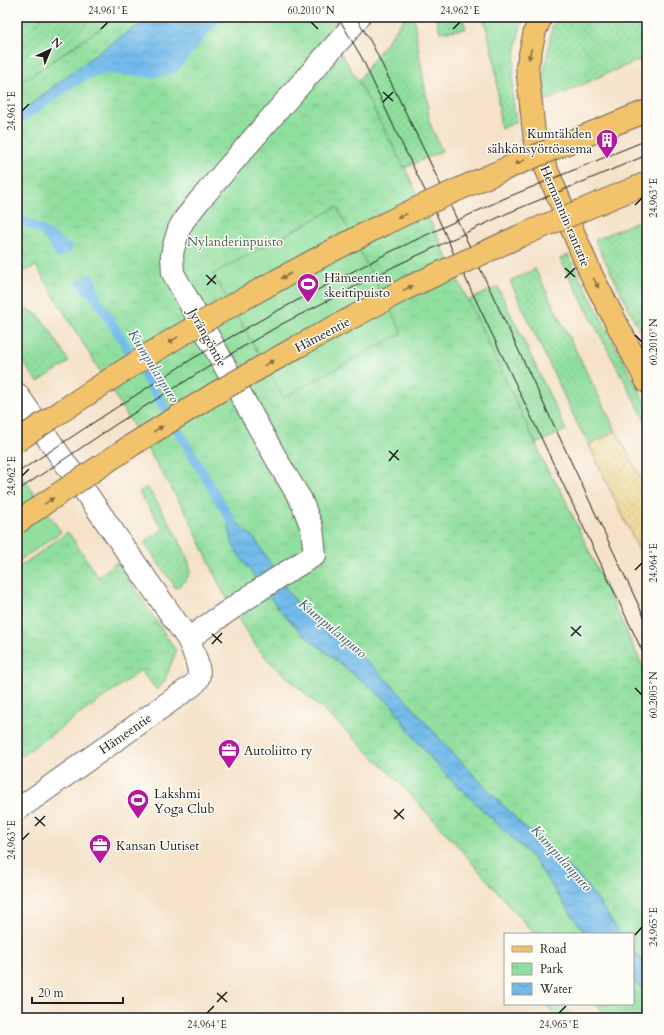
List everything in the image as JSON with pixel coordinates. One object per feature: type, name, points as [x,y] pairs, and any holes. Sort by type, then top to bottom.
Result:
[{"type":"main road","name":"Hermannin rantatie","points":[[541,17],[535,31],[527,67],[534,142],[591,274],[647,382]]},
{"type":"main road","points":[[17,441],[179,336],[263,288],[375,229],[493,174],[647,111]]},
{"type":"main road","name":"Hämeentie","points":[[17,523],[132,445],[214,394],[407,288],[520,236],[647,183]]},
{"type":"street","name":"Jyrängöntie","points":[[188,638],[284,573],[315,555],[312,528],[301,500],[277,460],[173,273],[172,256],[177,234],[184,220],[199,201],[348,32],[359,17]]},
{"type":"street","name":"Hämeentie","points":[[17,394],[188,638],[194,652],[199,675],[195,683],[17,810]]},
{"type":"green space","points":[[17,17],[117,17],[17,85]]},
{"type":"green space","name":"Nylanderinpuisto","points":[[117,17],[340,17],[328,32],[358,81],[405,168],[536,444],[545,466],[560,489],[647,676],[647,1018],[607,1018],[596,1005],[634,1005],[634,933],[533,933],[455,843],[394,777],[342,727],[267,659],[253,642],[221,588],[187,514],[36,266],[17,275],[17,85]]},
{"type":"green space","points":[[405,17],[414,17],[429,121],[442,151],[388,175],[328,115],[358,81]]},
{"type":"green space","points":[[436,17],[462,17],[466,29],[440,32]]},
{"type":"green space","points":[[483,17],[524,17],[516,46],[514,67],[513,100],[516,122],[501,129],[494,61]]},
{"type":"green space","points":[[558,17],[647,17],[647,57],[546,101],[543,79],[552,27]]},
{"type":"green space","name":"Hämeentien skeittipuisto","points":[[337,207],[402,333],[284,398],[213,274]]},
{"type":"green space","points":[[636,222],[647,225],[647,345],[595,240]]},
{"type":"green space","points":[[568,255],[647,406],[647,424],[560,259]]},
{"type":"green space","points":[[535,269],[616,431],[589,445],[578,425],[510,281]]},
{"type":"green space","points":[[498,287],[566,430],[523,450],[456,306]]},
{"type":"green space","points":[[28,309],[38,315],[48,327],[69,362],[38,382],[17,355],[17,310]]},
{"type":"green space","points":[[17,469],[61,532],[17,562]]},
{"type":"green space","points":[[147,487],[173,529],[186,554],[190,572],[183,583],[176,588],[144,543],[163,529],[139,492]]},
{"type":"green space","points":[[68,532],[98,577],[117,562],[176,651],[164,682],[157,690],[140,670],[17,759],[17,569]]},
{"type":"green space","points":[[546,1005],[564,1005],[575,1018],[558,1018]]},
{"type":"sand","points":[[616,431],[647,490],[647,567],[589,445]]},
{"type":"water","points":[[161,17],[217,17],[174,68],[155,73],[103,69],[81,77],[21,118],[29,106],[100,51],[132,29]]},
{"type":"water","points":[[226,512],[255,539],[289,593],[316,624],[375,668],[494,796],[538,841],[578,876],[597,899],[619,933],[585,933],[533,858],[441,770],[413,736],[391,704],[302,633],[279,609],[233,546]]},
{"type":"water","points":[[634,952],[647,966],[647,993],[634,981]]},
{"type":"waterway","points":[[21,118],[81,77],[103,69],[155,73],[174,68],[217,17]]},
{"type":"waterway","name":"Kumpulanpuro","points":[[17,217],[46,233],[59,254]]},
{"type":"waterway","points":[[50,236],[68,249]]},
{"type":"waterway","points":[[90,278],[96,296]]},
{"type":"waterway","name":"Kumpulanpuro","points":[[82,283],[98,301],[159,399],[232,522]]},
{"type":"tram line","points":[[338,17],[362,58],[647,661]]},
{"type":"tram line","points":[[356,17],[372,44],[428,158],[647,623]]},
{"type":"tram line","points":[[17,473],[192,359],[275,312],[388,253],[503,199],[647,140]]},
{"type":"tram line","points":[[17,491],[118,423],[200,372],[282,324],[395,266],[508,213],[647,155]]},
{"type":"place","name":"Kumtähden sähkönsyöttöasema","points":[[607,160]]},
{"type":"place","name":"Hämeentien skeittipuisto","points":[[308,304]]},
{"type":"place","name":"Autoliitto ry","points":[[229,770]]},
{"type":"place","name":"Lakshmi Yoga Club","points":[[138,820]]},
{"type":"place","name":"Kansan Uutiset","points":[[100,864]]}]
